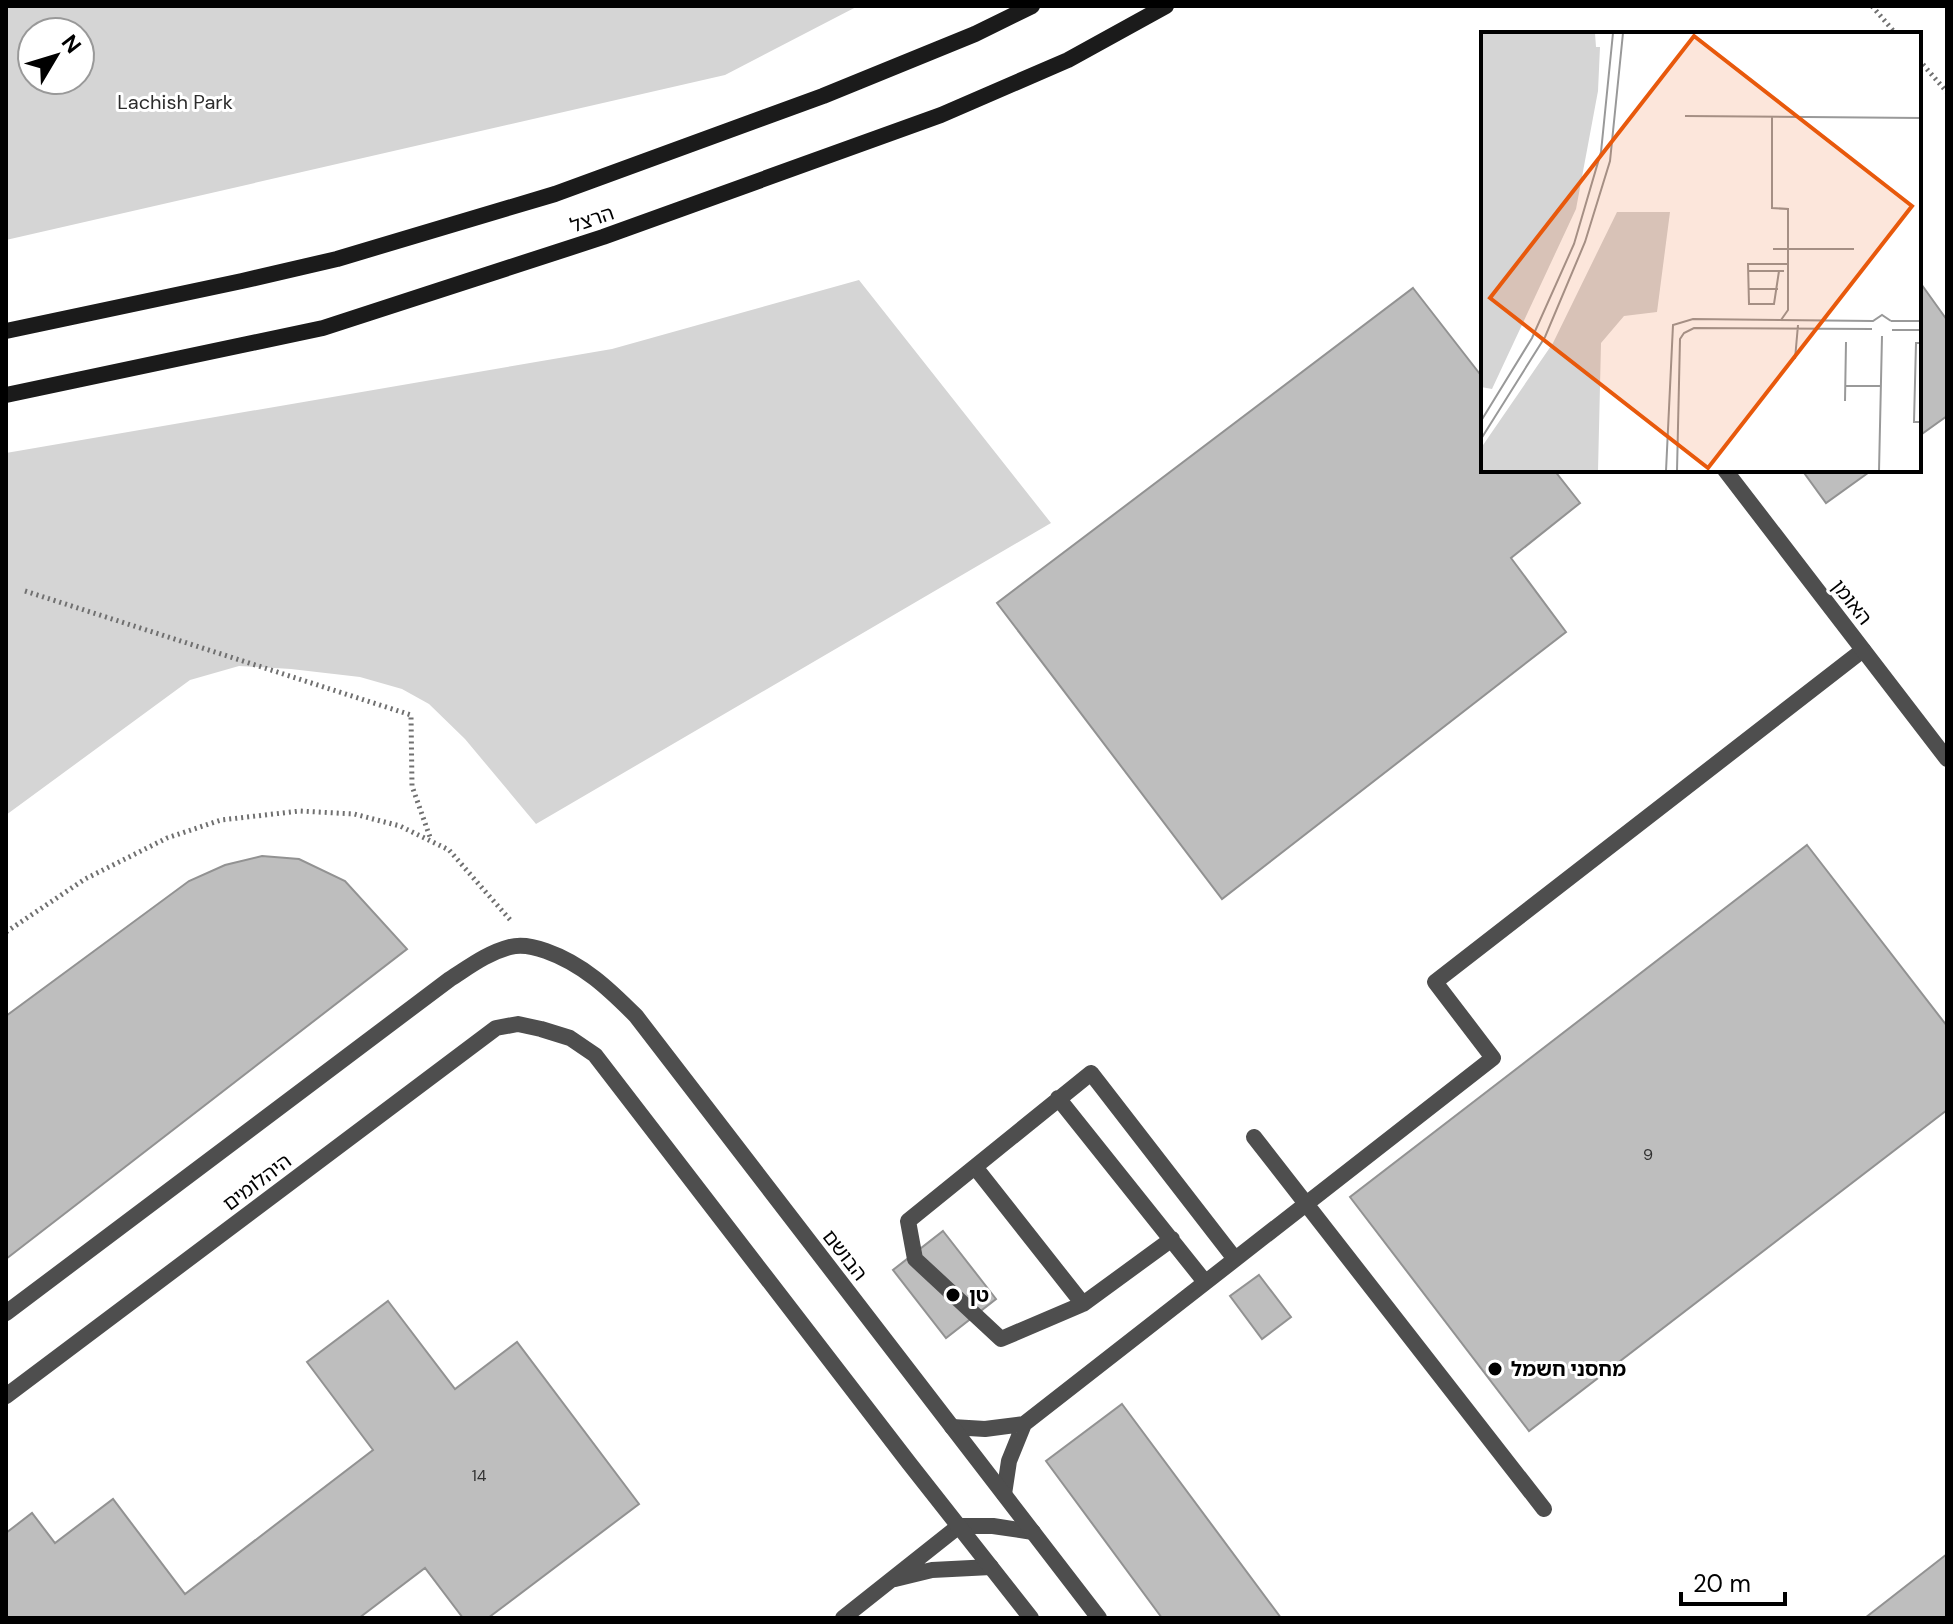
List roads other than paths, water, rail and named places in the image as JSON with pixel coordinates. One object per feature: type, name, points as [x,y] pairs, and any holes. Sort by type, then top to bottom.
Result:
[{"type":"main road","name":"הרצל","points":[[6,331],[337,259],[555,194],[823,96],[975,34],[1032,6]]},
{"type":"main road","name":"הרצל","points":[[6,395],[323,328],[603,237],[941,115],[1068,60],[1166,6]]},
{"type":"street","name":"האומן","points":[[1727,472],[1947,759]]},
{"type":"street","points":[[1004,1494],[1009,1461],[1024,1424],[1493,1058],[1435,982],[1863,650]]},
{"type":"street","name":"הבושם","points":[[6,1313],[450,979],[487,956],[512,946],[533,947],[584,969],[636,1016],[1099,1618]]},
{"type":"street","name":"היהלומים","points":[[6,1396],[496,1028],[518,1024],[570,1038],[595,1055],[959,1526]]},
{"type":"street","points":[[1172,1239],[1083,1304],[1001,1339],[915,1259],[908,1221],[1091,1073],[1235,1259]]},
{"type":"street","points":[[1058,1098],[1205,1282]]},
{"type":"street","points":[[1254,1137],[1544,1509]]},
{"type":"street","points":[[975,1167],[1083,1304]]},
{"type":"street","points":[[952,1427],[985,1429],[1024,1424]]},
{"type":"street","points":[[843,1618],[959,1526],[993,1526],[1033,1532]]},
{"type":"street","points":[[959,1526],[1031,1618]]},
{"type":"street","points":[[889,1581],[932,1570],[991,1567]]},
{"type":"place","name":"טן","points":[[953,1295]]},
{"type":"place","name":"מחסני חשמל","points":[[1495,1369]]},
{"type":"park label","name":"Lachish Park","points":[[175,102]]}]
